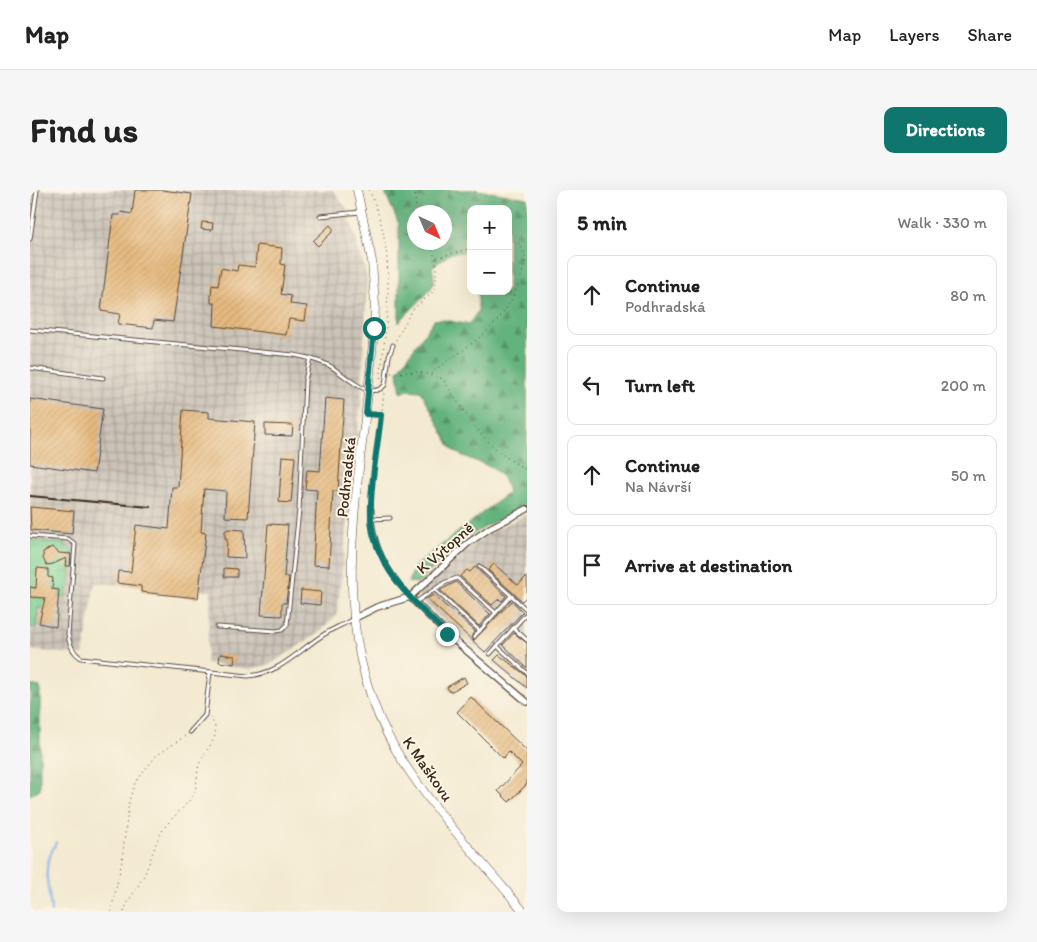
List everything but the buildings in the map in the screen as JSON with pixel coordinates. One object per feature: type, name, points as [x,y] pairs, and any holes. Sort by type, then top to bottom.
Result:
[{"type":"main road","name":"Podhradská","points":[[353,619],[352,550],[375,305],[372,261],[357,190]]},
{"type":"main road","name":"K Maškovu","points":[[353,619],[358,653],[368,688],[375,709],[397,752],[425,792],[524,912]]},
{"type":"street","name":"K Výtopně","points":[[410,597],[467,544],[490,528],[527,509]]},
{"type":"street","points":[[353,619],[377,607],[410,597],[447,634],[527,702]]},
{"type":"lane","points":[[30,239],[37,190]]},
{"type":"lane","points":[[320,216],[363,212]]},
{"type":"lane","points":[[30,330],[124,341],[186,344],[310,358],[328,366],[368,390],[382,388],[387,381],[389,356],[393,345]]},
{"type":"lane","points":[[217,627],[276,631],[287,626],[299,510],[304,381],[310,358]]},
{"type":"lane","points":[[30,368],[103,378]]},
{"type":"lane","points":[[372,510],[373,536],[381,556],[410,597]]},
{"type":"lane","points":[[372,520],[390,518]]},
{"type":"lane","points":[[30,536],[68,539],[75,544],[68,634],[69,643],[76,655],[81,658],[248,676],[264,675],[277,669],[329,631],[353,619]]},
{"type":"lane","points":[[479,566],[527,611],[490,654]]},
{"type":"lane","points":[[415,603],[444,583],[457,578],[496,613]]},
{"type":"lane","points":[[435,590],[480,631]]},
{"type":"lane","points":[[474,637],[512,596]]},
{"type":"lane","points":[[524,607],[527,603]]},
{"type":"lane","points":[[513,628],[527,640]]},
{"type":"lane","points":[[497,646],[527,674]]},
{"type":"lane","points":[[190,732],[205,715],[210,672]]},
{"type":"path","points":[[369,190],[383,224],[387,272],[388,300],[381,385]]},
{"type":"path","points":[[415,190],[416,205]]},
{"type":"path","points":[[469,190],[477,193]]},
{"type":"path","points":[[431,374],[501,319],[518,286],[526,255],[524,247],[517,242],[512,242]]},
{"type":"path","points":[[436,258],[467,249]]},
{"type":"path","points":[[393,345],[412,310],[431,294],[436,287],[436,258],[432,250]]},
{"type":"path","points":[[388,374],[419,372],[431,374],[442,379],[474,427],[492,447],[507,459],[527,470]]},
{"type":"path","points":[[372,510],[384,392]]},
{"type":"path","points":[[366,414],[381,415]]},
{"type":"path","points":[[124,912],[128,900],[143,877],[151,853],[163,830],[193,795],[199,763],[212,744],[215,735],[213,721],[205,715]]},
{"type":"path","points":[[111,912],[122,861],[128,801],[135,783],[156,756],[190,732]]},
{"type":"shaded area","points":[[30,190],[333,190],[347,209],[367,278],[361,401],[337,615],[317,634],[271,664],[249,669],[206,663],[211,591],[95,583],[83,655],[30,650]]},
{"type":"shaded area","points":[[527,514],[527,692],[439,617],[417,595],[472,546],[493,531]]},
{"type":"green space","points":[[384,190],[477,190],[527,198],[527,503],[457,543],[419,583],[408,582],[416,565],[508,493],[505,483],[494,469],[453,450],[421,391],[408,390],[401,393],[398,371],[434,320],[469,324],[478,311],[478,295],[512,295],[512,205],[467,205],[467,256],[464,252],[451,253],[432,267],[434,280],[431,288],[399,323],[399,224]]},
{"type":"green space","points":[[30,540],[64,544],[72,550],[71,577],[65,598],[59,597],[59,590],[30,587]]},
{"type":"green space","points":[[30,597],[45,598],[44,608],[38,608],[36,627],[30,627]]},
{"type":"green space","points":[[30,685],[40,687],[40,789],[30,795]]},
{"type":"waterway","points":[[51,912],[47,870],[56,842]]},
{"type":"railway","points":[[30,496],[150,507]]},
{"type":"route","points":[[374,328],[366,414],[381,415],[372,510],[373,536],[381,556],[393,576],[410,597],[447,634]]}]
